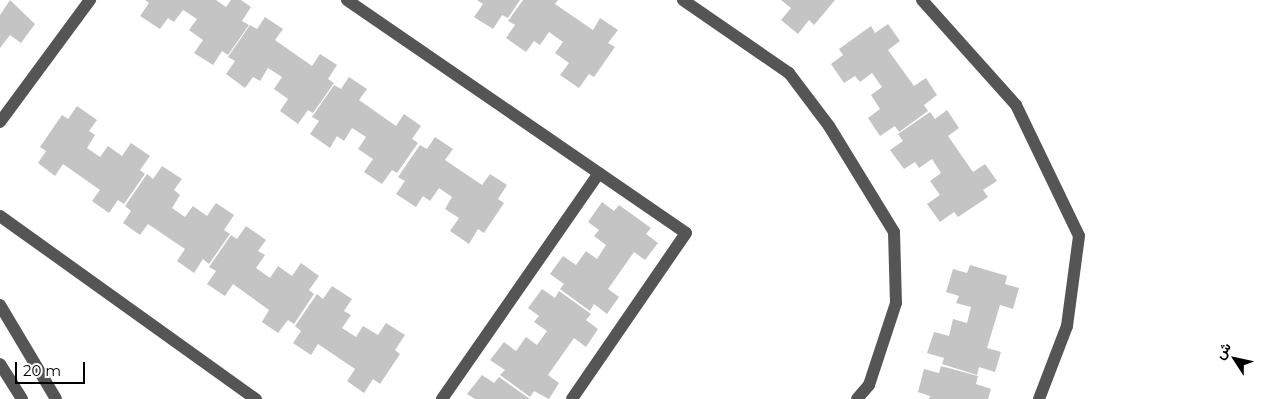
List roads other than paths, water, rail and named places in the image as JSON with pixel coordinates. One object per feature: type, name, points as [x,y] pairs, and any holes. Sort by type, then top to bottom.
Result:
[{"type":"street","points":[[0,122],[90,0]]},
{"type":"street","points":[[347,0],[686,233],[572,399]]},
{"type":"street","points":[[683,0],[788,73],[830,126],[894,232],[896,303],[869,385],[857,399]]},
{"type":"street","points":[[922,0],[1016,105],[1079,236],[1067,326],[1039,399]]},
{"type":"street","points":[[442,399],[599,173]]},
{"type":"street","points":[[0,216],[256,399]]},
{"type":"street","points":[[0,305],[56,399]]},
{"type":"street","points":[[0,364],[22,399]]}]
